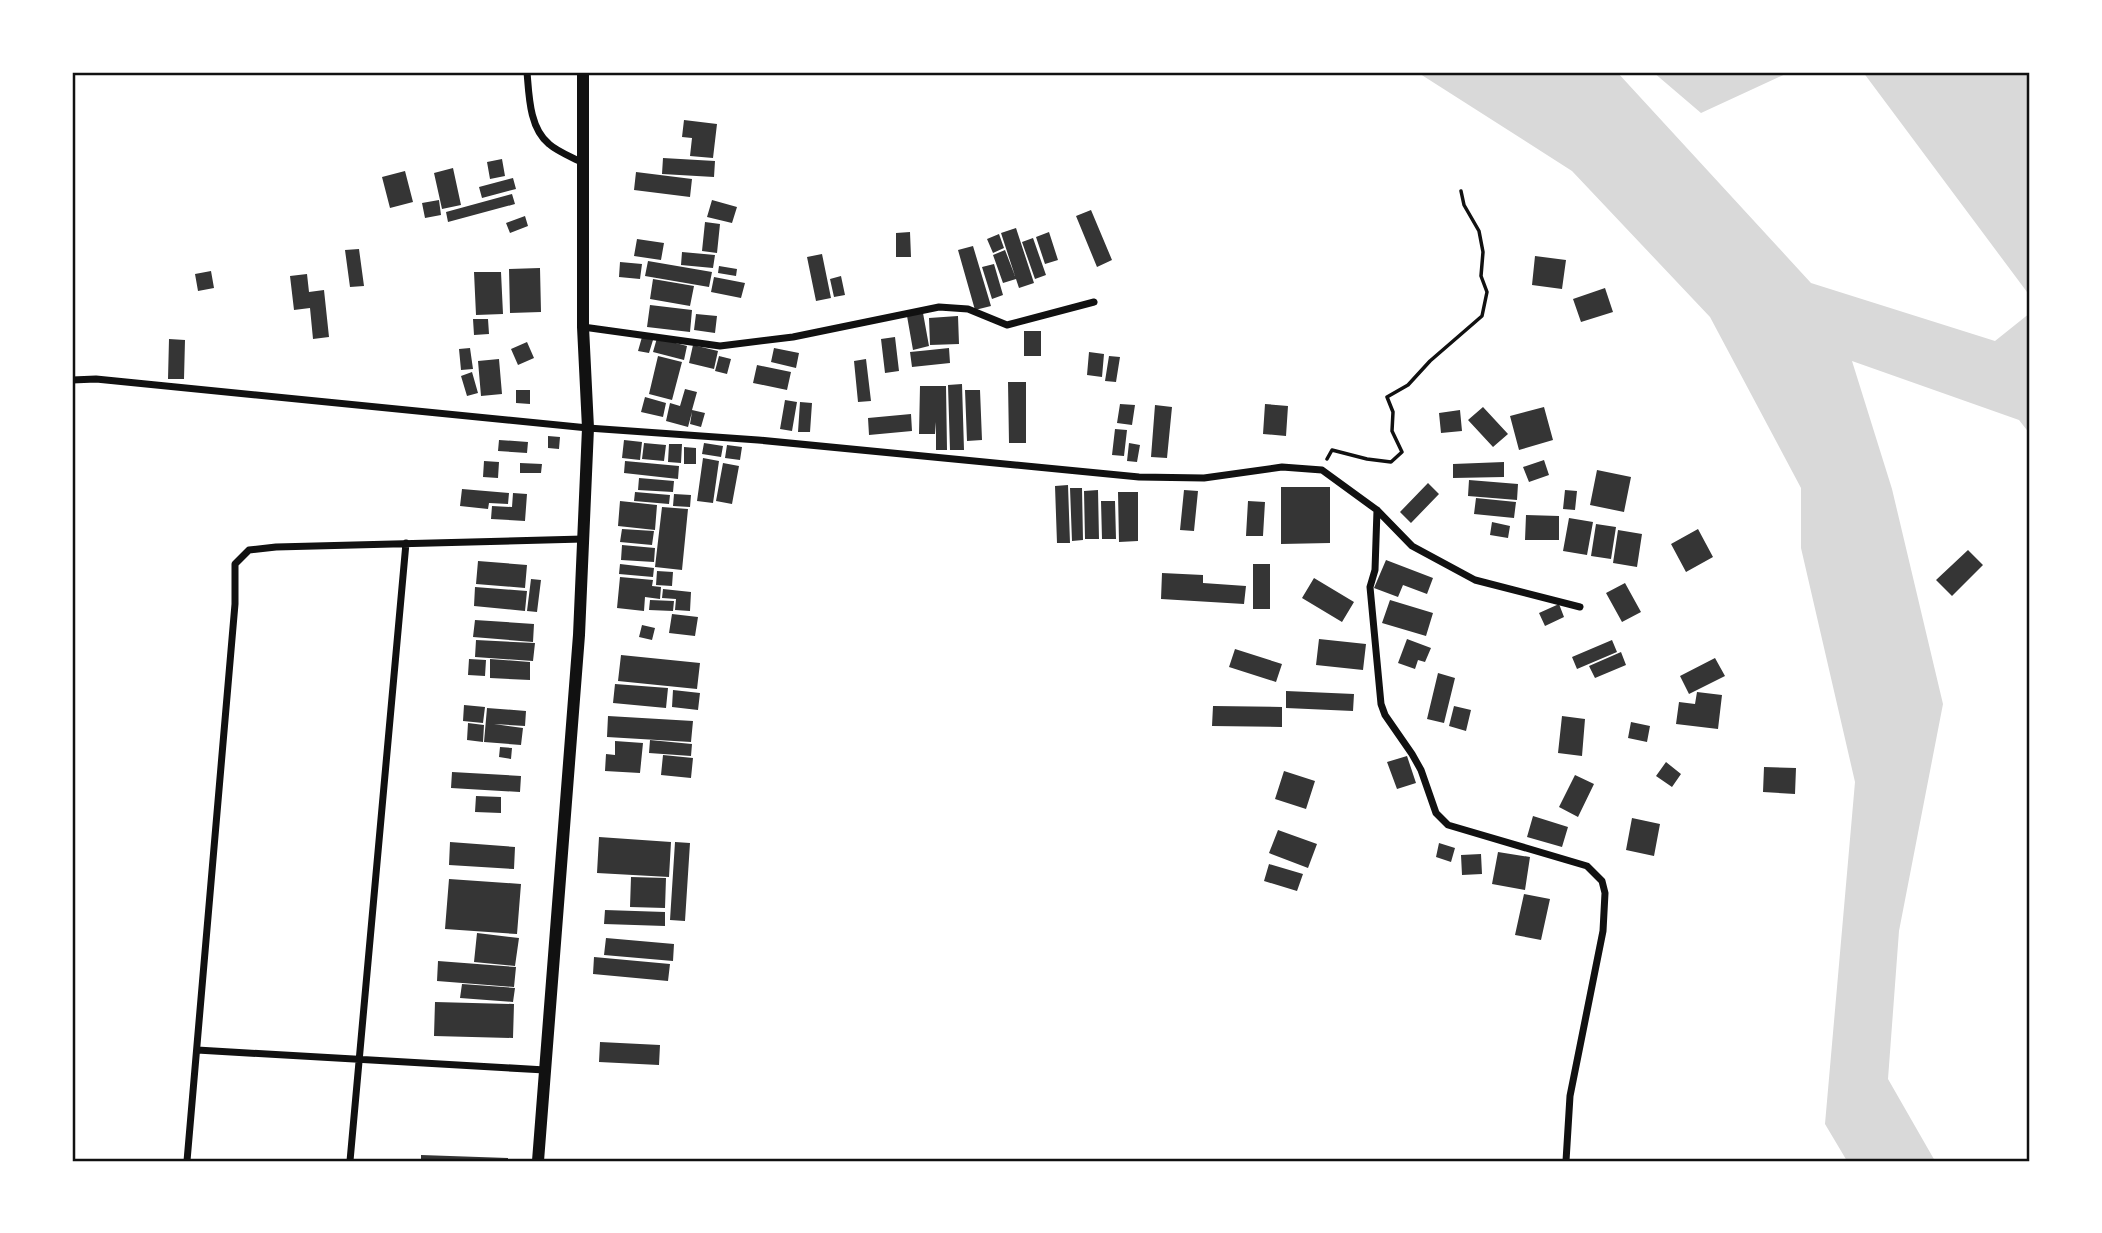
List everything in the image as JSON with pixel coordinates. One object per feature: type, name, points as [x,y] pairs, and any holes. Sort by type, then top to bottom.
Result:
[{"type":"street","points":[[527,72],[532,113],[542,136],[549,144],[583,163]]},
{"type":"street","points":[[538,1161],[579,635],[588,428],[583,327],[583,72]]},
{"type":"street","points":[[583,327],[720,346],[793,337],[939,307],[968,309],[1007,325],[1094,302]]},
{"type":"street","points":[[72,380],[96,379],[588,428],[758,440],[1139,477],[1203,478],[1282,467],[1322,470],[1377,510],[1412,546],[1475,580],[1580,607]]},
{"type":"street","points":[[1377,510],[1375,570],[1370,587],[1381,704],[1392,728],[1421,770],[1436,813],[1448,825],[1587,866],[1602,881],[1605,892],[1603,931],[1570,1096],[1566,1161]]},
{"type":"street","points":[[187,1161],[235,604],[235,564],[249,550],[276,547],[583,539]]},
{"type":"street","points":[[351,1161],[406,543]]},
{"type":"street","points":[[197,1049],[545,1070]]},
{"type":"path","points":[[1322,470],[1332,450],[1391,463],[1402,452],[1392,431],[1393,412],[1387,397],[1408,385],[1430,361],[1482,316],[1487,292],[1481,276],[1483,252],[1479,231],[1464,205],[1461,191]]},
{"type":"shaded area","points":[[1417,72],[1617,72],[1811,283],[1995,341],[2030,313],[2030,434],[2019,420],[1852,361],[1892,489],[1943,704],[1899,931],[1888,1079],[1935,1161],[1847,1161],[1825,1124],[1855,782],[1801,548],[1801,488],[1710,317],[1572,171]]},
{"type":"shaded area","points":[[1653,72],[1790,72],[1701,113]]},
{"type":"shaded area","points":[[1863,72],[2030,72],[2030,296]]},
{"type":"building","points":[[684,120],[717,124],[713,158],[690,156],[692,138],[682,137]]},
{"type":"building","points":[[663,158],[715,161],[714,177],[662,174]]},
{"type":"building","points":[[502,159],[505,176],[490,179],[487,162]]},
{"type":"building","points":[[453,168],[461,205],[442,209],[434,173]]},
{"type":"building","points":[[405,171],[413,202],[390,208],[382,177]]},
{"type":"building","points":[[636,172],[692,179],[690,197],[634,190]]},
{"type":"building","points":[[513,178],[516,189],[482,198],[479,187]]},
{"type":"building","points":[[512,194],[515,204],[448,222],[446,212]]},
{"type":"building","points":[[439,200],[441,215],[425,218],[422,203]]},
{"type":"building","points":[[712,200],[737,207],[732,223],[707,217]]},
{"type":"building","points":[[1091,210],[1112,260],[1097,267],[1076,216]]},
{"type":"building","points":[[525,216],[528,226],[510,233],[506,223]]},
{"type":"building","points":[[705,222],[720,224],[717,253],[702,251]]},
{"type":"building","points":[[1016,228],[1034,283],[1019,288],[1016,279],[1003,283],[993,255],[1005,250],[1015,276],[1001,233]]},
{"type":"building","points":[[910,232],[911,257],[896,257],[896,233]]},
{"type":"building","points":[[1049,232],[1058,260],[1045,264],[1036,237]]},
{"type":"building","points":[[999,234],[1004,248],[993,253],[987,239]]},
{"type":"building","points":[[1033,238],[1046,275],[1035,279],[1022,242]]},
{"type":"building","points":[[637,239],[664,243],[661,260],[634,256]]},
{"type":"building","points":[[973,246],[991,306],[975,310],[958,250]]},
{"type":"building","points":[[359,249],[364,286],[350,287],[345,250]]},
{"type":"building","points":[[682,252],[715,255],[713,268],[681,265]]},
{"type":"building","points":[[822,254],[831,298],[816,301],[807,257]]},
{"type":"building","points":[[1535,256],[1566,260],[1562,289],[1532,285]]},
{"type":"building","points":[[648,261],[712,272],[709,287],[645,276]]},
{"type":"building","points":[[620,262],[642,264],[640,279],[619,277]]},
{"type":"building","points":[[994,264],[1003,295],[992,299],[982,267]]},
{"type":"building","points":[[719,266],[737,269],[736,276],[718,273]]},
{"type":"building","points":[[540,268],[541,312],[510,313],[509,269]]},
{"type":"building","points":[[211,271],[214,288],[198,291],[195,274]]},
{"type":"building","points":[[474,272],[501,272],[503,314],[476,315]]},
{"type":"building","points":[[307,274],[309,292],[324,290],[329,337],[313,339],[310,308],[294,310],[290,276]]},
{"type":"building","points":[[841,276],[845,295],[834,297],[830,279]]},
{"type":"building","points":[[714,277],[745,283],[741,298],[711,292]]},
{"type":"building","points":[[653,279],[694,286],[690,306],[650,299]]},
{"type":"building","points":[[1605,288],[1613,312],[1581,322],[1573,299]]},
{"type":"building","points":[[650,305],[692,310],[690,332],[647,327]]},
{"type":"building","points":[[923,313],[929,346],[913,350],[907,316]]},
{"type":"building","points":[[696,314],[717,316],[715,333],[694,330]]},
{"type":"building","points":[[958,316],[959,344],[930,345],[929,318]]},
{"type":"building","points":[[473,319],[488,319],[489,334],[474,335]]},
{"type":"building","points":[[1024,331],[1041,331],[1041,356],[1024,356]]},
{"type":"building","points":[[642,337],[653,340],[649,353],[638,351]]},
{"type":"building","points":[[895,337],[899,371],[885,373],[881,339]]},
{"type":"building","points":[[657,338],[687,346],[684,360],[653,352]]},
{"type":"building","points":[[169,339],[185,340],[184,379],[168,379]]},
{"type":"building","points":[[527,342],[534,358],[518,365],[511,349]]},
{"type":"building","points":[[693,345],[718,351],[714,369],[689,363]]},
{"type":"building","points":[[470,348],[473,369],[461,370],[459,349]]},
{"type":"building","points":[[774,348],[799,353],[796,368],[771,362]]},
{"type":"building","points":[[949,348],[950,363],[912,367],[910,352]]},
{"type":"building","points":[[1089,352],[1104,354],[1102,377],[1087,375]]},
{"type":"building","points":[[658,356],[682,362],[672,400],[649,394]]},
{"type":"building","points":[[719,356],[731,359],[727,374],[715,371]]},
{"type":"building","points":[[1109,356],[1120,357],[1116,382],[1105,381]]},
{"type":"building","points":[[499,359],[502,394],[481,396],[478,361]]},
{"type":"building","points":[[866,359],[871,401],[858,402],[854,361]]},
{"type":"building","points":[[757,365],[791,372],[787,390],[753,383]]},
{"type":"building","points":[[472,372],[478,393],[467,396],[461,376]]},
{"type":"building","points":[[1008,382],[1026,382],[1026,443],[1009,443]]},
{"type":"building","points":[[962,384],[964,450],[950,450],[948,385]]},
{"type":"building","points":[[920,386],[946,386],[947,450],[936,450],[936,422],[935,434],[919,434]]},
{"type":"building","points":[[685,389],[697,392],[692,410],[705,413],[701,427],[690,424],[692,412],[688,427],[666,421],[670,403],[680,406]]},
{"type":"building","points":[[516,390],[530,390],[530,404],[516,403]]},
{"type":"building","points":[[965,390],[980,390],[982,440],[967,441]]},
{"type":"building","points":[[645,397],[666,403],[663,417],[641,412]]},
{"type":"building","points":[[785,400],[797,402],[792,431],[780,429]]},
{"type":"building","points":[[800,402],[812,403],[810,432],[798,432]]},
{"type":"building","points":[[1120,404],[1135,405],[1132,425],[1117,423]]},
{"type":"building","points":[[1265,404],[1288,406],[1286,436],[1263,434]]},
{"type":"building","points":[[1155,405],[1172,407],[1167,458],[1151,457]]},
{"type":"building","points":[[1483,407],[1508,434],[1493,447],[1468,420]]},
{"type":"building","points":[[1544,407],[1553,440],[1519,450],[1510,416]]},
{"type":"building","points":[[1460,410],[1462,431],[1441,433],[1439,413]]},
{"type":"building","points":[[911,414],[912,431],[869,435],[868,418]]},
{"type":"building","points":[[1115,429],[1127,430],[1124,456],[1112,455]]},
{"type":"building","points":[[548,436],[560,437],[559,449],[548,448]]},
{"type":"building","points":[[499,440],[528,442],[527,453],[498,451]]},
{"type":"building","points":[[624,440],[642,442],[640,460],[622,458]]},
{"type":"building","points":[[644,443],[666,445],[664,461],[642,459]]},
{"type":"building","points":[[704,443],[723,446],[721,457],[702,454]]},
{"type":"building","points":[[1129,443],[1140,445],[1137,462],[1127,461]]},
{"type":"building","points":[[669,444],[682,444],[681,463],[668,462]]},
{"type":"building","points":[[727,445],[742,447],[740,460],[725,458]]},
{"type":"building","points":[[684,447],[696,448],[696,464],[684,464]]},
{"type":"building","points":[[703,458],[719,461],[713,503],[697,501]]},
{"type":"building","points":[[1544,460],[1549,475],[1529,482],[1523,467]]},
{"type":"building","points":[[484,461],[499,462],[498,478],[483,477]]},
{"type":"building","points":[[625,461],[679,466],[678,479],[624,473]]},
{"type":"building","points":[[1504,462],[1504,477],[1453,478],[1453,464]]},
{"type":"building","points":[[520,463],[542,464],[541,473],[520,473]]},
{"type":"building","points":[[723,463],[739,466],[732,504],[716,501]]},
{"type":"building","points":[[1597,470],[1631,477],[1624,512],[1590,505]]},
{"type":"building","points":[[639,478],[674,481],[673,492],[638,490]]},
{"type":"building","points":[[1469,480],[1518,484],[1517,500],[1468,496]]},
{"type":"building","points":[[1428,483],[1439,494],[1411,523],[1400,512]]},
{"type":"building","points":[[1068,485],[1070,543],[1057,543],[1055,486]]},
{"type":"building","points":[[1281,487],[1330,487],[1330,543],[1281,544]]},
{"type":"building","points":[[1070,488],[1082,488],[1083,540],[1072,541]]},
{"type":"building","points":[[462,489],[509,493],[508,504],[489,503],[488,509],[460,506]]},
{"type":"building","points":[[1098,490],[1099,539],[1085,539],[1084,491]]},
{"type":"building","points":[[1184,490],[1198,491],[1194,531],[1180,530]]},
{"type":"building","points":[[1565,490],[1577,491],[1575,510],[1563,509]]},
{"type":"building","points":[[635,492],[670,495],[669,504],[634,501]]},
{"type":"building","points":[[1118,492],[1138,492],[1138,541],[1119,542]]},
{"type":"building","points":[[513,493],[527,494],[525,521],[491,519],[492,506],[512,507]]},
{"type":"building","points":[[674,494],[691,495],[690,507],[673,506]]},
{"type":"building","points":[[1476,498],[1516,502],[1514,518],[1474,514]]},
{"type":"building","points":[[620,501],[657,505],[655,530],[618,526]]},
{"type":"building","points":[[1101,501],[1115,501],[1116,539],[1102,539]]},
{"type":"building","points":[[1248,501],[1265,502],[1263,536],[1246,536]]},
{"type":"building","points":[[662,507],[688,509],[682,570],[655,567]]},
{"type":"building","points":[[1526,515],[1559,516],[1559,540],[1525,540]]},
{"type":"building","points":[[1569,518],[1593,522],[1587,555],[1563,551]]},
{"type":"building","points":[[1492,522],[1510,526],[1508,538],[1490,535]]},
{"type":"building","points":[[1596,524],[1616,527],[1611,559],[1591,556]]},
{"type":"building","points":[[622,529],[654,531],[652,545],[620,542]]},
{"type":"building","points":[[1698,529],[1713,557],[1686,572],[1671,544]]},
{"type":"building","points":[[1618,530],[1642,534],[1637,567],[1613,563]]},
{"type":"building","points":[[622,545],[655,548],[654,562],[621,560]]},
{"type":"building","points":[[1968,550],[1983,565],[1952,596],[1936,580]]},
{"type":"building","points":[[1386,560],[1433,578],[1427,594],[1403,585],[1398,597],[1374,588]]},
{"type":"building","points":[[478,561],[527,565],[525,588],[476,584]]},
{"type":"building","points":[[620,564],[654,568],[653,577],[619,574]]},
{"type":"building","points":[[1253,564],[1270,564],[1270,609],[1253,609]]},
{"type":"building","points":[[657,571],[673,572],[672,586],[656,585]]},
{"type":"building","points":[[1162,573],[1203,575],[1203,583],[1246,586],[1244,604],[1161,599]]},
{"type":"building","points":[[620,577],[653,580],[652,586],[661,587],[660,599],[645,597],[644,611],[617,608]]},
{"type":"building","points":[[1314,578],[1354,602],[1342,622],[1302,598]]},
{"type":"building","points":[[531,579],[541,580],[537,612],[527,611]]},
{"type":"building","points":[[1625,583],[1641,612],[1622,622],[1606,593]]},
{"type":"building","points":[[475,587],[527,591],[525,611],[474,606]]},
{"type":"building","points":[[663,589],[691,592],[690,611],[675,610],[676,599],[662,598]]},
{"type":"building","points":[[650,600],[674,601],[673,611],[649,610]]},
{"type":"building","points":[[1390,600],[1433,613],[1426,636],[1382,623]]},
{"type":"building","points":[[1559,604],[1564,617],[1545,626],[1539,613]]},
{"type":"building","points":[[672,614],[698,617],[695,636],[669,633]]},
{"type":"building","points":[[475,620],[534,624],[533,642],[473,637]]},
{"type":"building","points":[[642,625],[655,628],[652,640],[639,637]]},
{"type":"building","points":[[1319,639],[1366,644],[1363,670],[1316,665]]},
{"type":"building","points":[[1407,639],[1431,648],[1425,662],[1418,660],[1415,669],[1398,663]]},
{"type":"building","points":[[476,640],[535,643],[533,661],[475,657]]},
{"type":"building","points":[[1612,640],[1617,652],[1577,669],[1572,657]]},
{"type":"building","points":[[1235,649],[1282,664],[1276,682],[1229,667]]},
{"type":"building","points":[[1621,652],[1626,665],[1595,678],[1589,666]]},
{"type":"building","points":[[621,655],[700,663],[697,689],[618,681]]},
{"type":"building","points":[[1715,658],[1725,676],[1689,694],[1680,676]]},
{"type":"building","points":[[469,659],[486,660],[485,676],[468,675]]},
{"type":"building","points":[[490,659],[530,662],[530,680],[490,678]]},
{"type":"building","points":[[1438,673],[1455,678],[1444,723],[1427,719]]},
{"type":"building","points":[[615,684],[668,688],[666,708],[613,703]]},
{"type":"building","points":[[673,690],[700,693],[698,710],[672,707]]},
{"type":"building","points":[[1286,691],[1354,694],[1353,711],[1286,708]]},
{"type":"building","points":[[1697,692],[1722,695],[1718,729],[1676,724],[1679,702],[1695,704]]},
{"type":"building","points":[[464,705],[485,707],[483,723],[463,721]]},
{"type":"building","points":[[1213,706],[1282,707],[1282,727],[1212,726]]},
{"type":"building","points":[[1454,706],[1471,710],[1466,731],[1449,726]]},
{"type":"building","points":[[487,708],[526,711],[525,726],[494,724],[523,728],[521,745],[484,742]]},
{"type":"building","points":[[608,716],[693,721],[691,742],[607,737]]},
{"type":"building","points":[[1562,716],[1585,719],[1582,756],[1558,753]]},
{"type":"building","points":[[1631,722],[1650,726],[1647,742],[1628,738]]},
{"type":"building","points":[[468,723],[484,725],[483,742],[467,740]]},
{"type":"building","points":[[650,740],[692,744],[691,756],[649,753]]},
{"type":"building","points":[[615,741],[643,743],[640,773],[605,771],[606,754],[615,755]]},
{"type":"building","points":[[500,747],[512,748],[511,759],[499,757]]},
{"type":"building","points":[[663,755],[693,758],[691,778],[661,775]]},
{"type":"building","points":[[1407,756],[1416,783],[1397,789],[1387,762]]},
{"type":"building","points":[[1666,762],[1681,774],[1672,787],[1656,776]]},
{"type":"building","points":[[1764,767],[1796,768],[1795,794],[1763,792]]},
{"type":"building","points":[[1284,771],[1315,781],[1306,809],[1275,799]]},
{"type":"building","points":[[452,772],[521,776],[520,792],[451,788]]},
{"type":"building","points":[[1575,775],[1594,784],[1578,817],[1559,807]]},
{"type":"building","points":[[476,796],[501,797],[501,813],[475,812]]},
{"type":"building","points":[[1533,816],[1568,827],[1562,847],[1527,837]]},
{"type":"building","points":[[1632,818],[1660,824],[1654,856],[1626,850]]},
{"type":"building","points":[[1278,830],[1317,844],[1308,868],[1269,853]]},
{"type":"building","points":[[599,837],[671,842],[669,877],[597,873]]},
{"type":"building","points":[[450,842],[515,847],[514,869],[449,865]]},
{"type":"building","points":[[675,842],[690,843],[685,921],[670,920]]},
{"type":"building","points":[[1439,843],[1455,848],[1451,862],[1436,857]]},
{"type":"building","points":[[1498,852],[1530,857],[1525,890],[1492,884]]},
{"type":"building","points":[[1481,854],[1482,874],[1462,875],[1461,855]]},
{"type":"building","points":[[1269,864],[1303,874],[1297,891],[1264,881]]},
{"type":"building","points":[[631,877],[666,878],[665,908],[630,907]]},
{"type":"building","points":[[449,879],[521,884],[517,934],[445,929]]},
{"type":"building","points":[[1524,894],[1550,899],[1541,940],[1515,935]]},
{"type":"building","points":[[605,910],[665,912],[665,926],[604,924]]},
{"type":"building","points":[[477,933],[519,938],[515,966],[474,962]]},
{"type":"building","points":[[606,938],[674,944],[673,961],[604,955]]},
{"type":"building","points":[[594,957],[670,964],[668,981],[593,974]]},
{"type":"building","points":[[438,961],[516,967],[514,987],[437,981]]},
{"type":"building","points":[[462,984],[515,988],[513,1002],[460,998]]},
{"type":"building","points":[[435,1002],[514,1004],[513,1038],[434,1036]]},
{"type":"building","points":[[600,1042],[660,1045],[659,1065],[599,1062]]},
{"type":"building","points":[[421,1155],[508,1158],[508,1161],[421,1161]]}]
